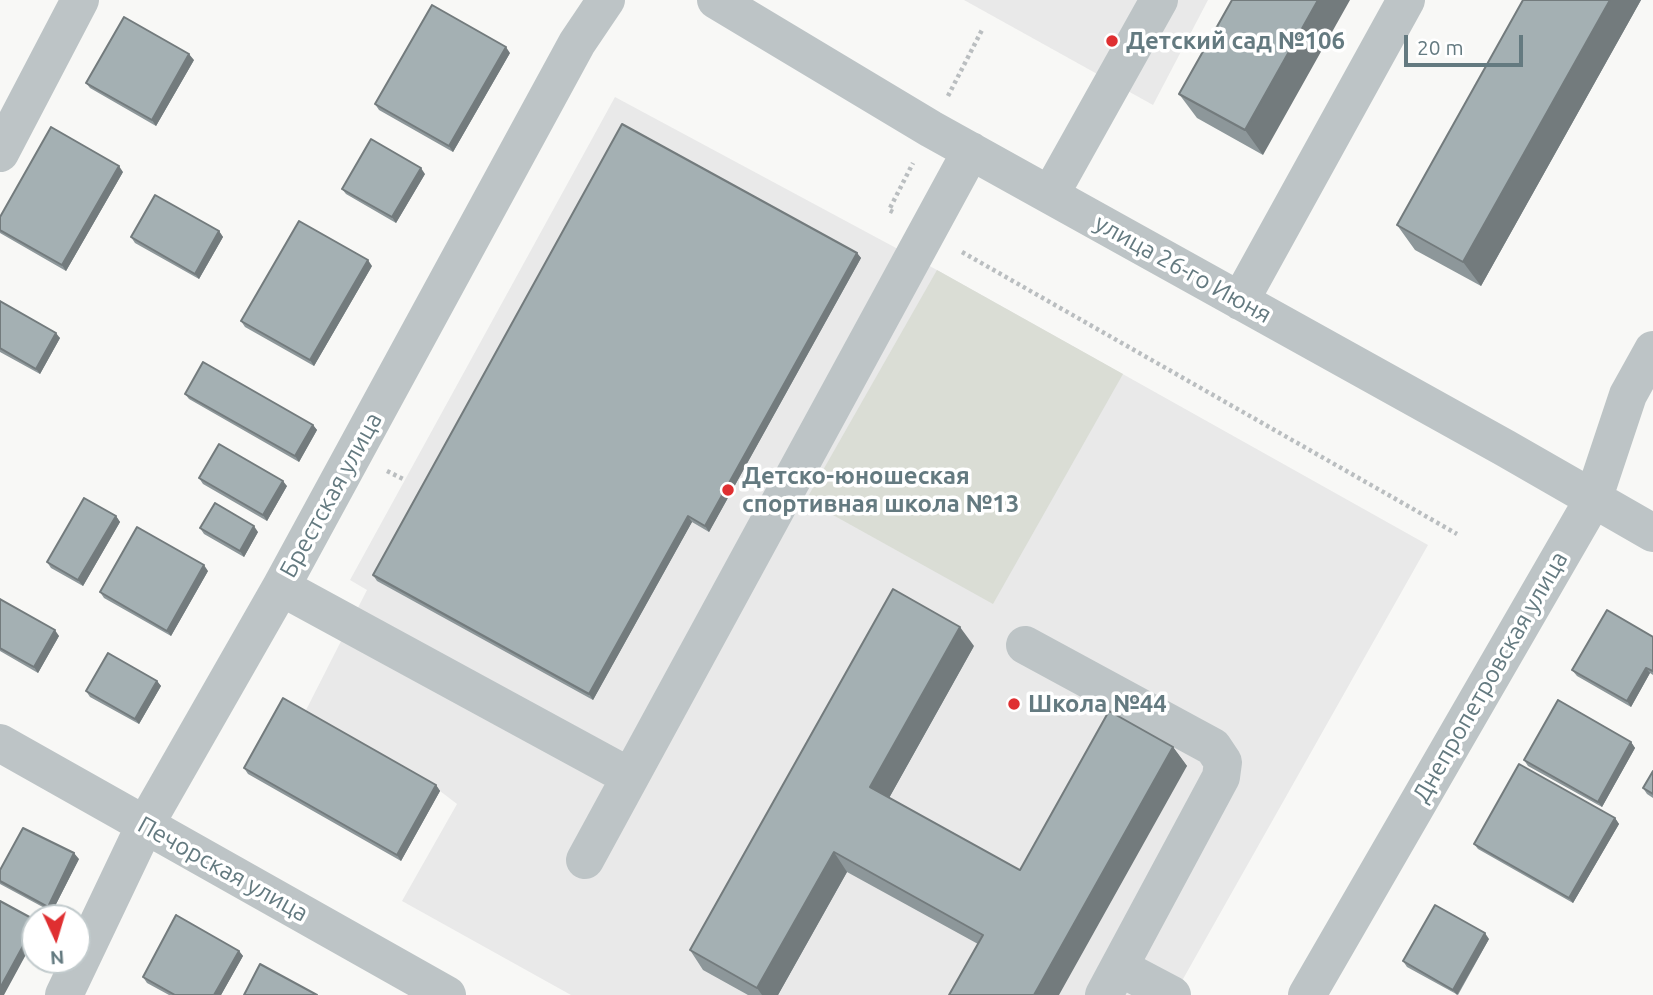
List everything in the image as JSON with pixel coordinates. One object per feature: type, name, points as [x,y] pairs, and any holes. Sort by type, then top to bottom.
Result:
[{"type":"street","points":[[0,153],[80,0]]},
{"type":"street","name":"Брестская улица","points":[[64,995],[145,825],[281,587],[577,43],[606,0]]},
{"type":"street","name":"улица 26-го Июня","points":[[716,0],[971,152],[1653,533]]},
{"type":"street","points":[[1050,195],[1159,0]]},
{"type":"street","points":[[1240,301],[1406,0]]},
{"type":"street","points":[[585,860],[971,152]]},
{"type":"street","name":"Днепропетровская улица","points":[[1307,995],[1593,500],[1629,394],[1653,350]]},
{"type":"street","points":[[281,587],[630,777]]},
{"type":"street","points":[[1025,645],[1213,747],[1223,762],[1221,777],[1112,981],[1172,995]]},
{"type":"street","name":"Печорская улица","points":[[0,743],[447,995]]},
{"type":"path","points":[[948,96],[983,28]]},
{"type":"path","points":[[919,153],[889,210],[1457,534]]},
{"type":"path","points":[[387,471],[405,480]]},
{"type":"shaded area","name":"Детский сад №106","points":[[964,0],[1208,0],[1153,105]]},
{"type":"shaded area","points":[[615,97],[937,270],[1428,545],[1174,995],[571,995],[402,901],[457,804],[440,791],[304,714],[367,590],[350,580]]},
{"type":"shaded area","points":[[937,270],[1123,374],[993,604],[806,500]]},
{"type":"building","points":[[1232,0],[1318,0],[1245,130],[1179,94]]},
{"type":"building","points":[[1523,0],[1610,0],[1463,262],[1397,225]]},
{"type":"building","points":[[432,5],[506,47],[449,146],[375,104]]},
{"type":"building","points":[[124,17],[189,54],[152,120],[86,83]]},
{"type":"building","points":[[622,124],[857,253],[705,526],[688,516],[589,694],[373,575]]},
{"type":"building","points":[[51,127],[119,166],[62,265],[0,230],[0,217]]},
{"type":"building","points":[[371,139],[421,168],[392,217],[342,189]]},
{"type":"building","points":[[155,195],[219,231],[195,274],[131,237]]},
{"type":"building","points":[[299,221],[368,260],[310,360],[241,321]]},
{"type":"building","points":[[0,301],[56,333],[36,369],[0,348]]},
{"type":"building","points":[[203,362],[313,425],[295,456],[185,394]]},
{"type":"building","points":[[219,444],[283,481],[263,515],[199,478]]},
{"type":"building","points":[[84,498],[116,516],[78,580],[47,562]]},
{"type":"building","points":[[215,503],[254,526],[240,551],[200,528]]},
{"type":"building","points":[[137,527],[204,565],[167,631],[100,592]]},
{"type":"building","points":[[893,589],[960,627],[870,787],[1020,870],[1109,711],[1173,747],[1034,995],[949,995],[983,935],[834,852],[757,988],[690,950]]},
{"type":"building","points":[[0,599],[55,630],[34,667],[0,648]]},
{"type":"building","points":[[1607,610],[1653,637],[1653,671],[1646,668],[1627,701],[1572,670]]},
{"type":"building","points":[[108,653],[157,681],[135,719],[86,691]]},
{"type":"building","points":[[283,698],[436,785],[397,855],[244,768]]},
{"type":"building","points":[[1558,700],[1631,742],[1598,802],[1524,760]]},
{"type":"building","points":[[1519,764],[1615,818],[1569,898],[1474,844]]},
{"type":"building","points":[[1653,771],[1653,794],[1643,788]]},
{"type":"building","points":[[23,828],[74,853],[49,904],[42,904],[0,881],[0,870]]},
{"type":"building","points":[[0,901],[21,912],[21,950],[0,988]]},
{"type":"building","points":[[1435,905],[1485,933],[1453,990],[1403,961]]},
{"type":"building","points":[[176,915],[239,951],[214,995],[175,995],[143,977]]},
{"type":"building","points":[[260,964],[317,995],[244,995]]},
{"type":"place","name":"Детский сад №106","points":[[1112,41]]},
{"type":"place","name":"Детско-юношеская спортивная школа №13","points":[[728,490]]},
{"type":"place","name":"Школа №44","points":[[1014,704]]}]
